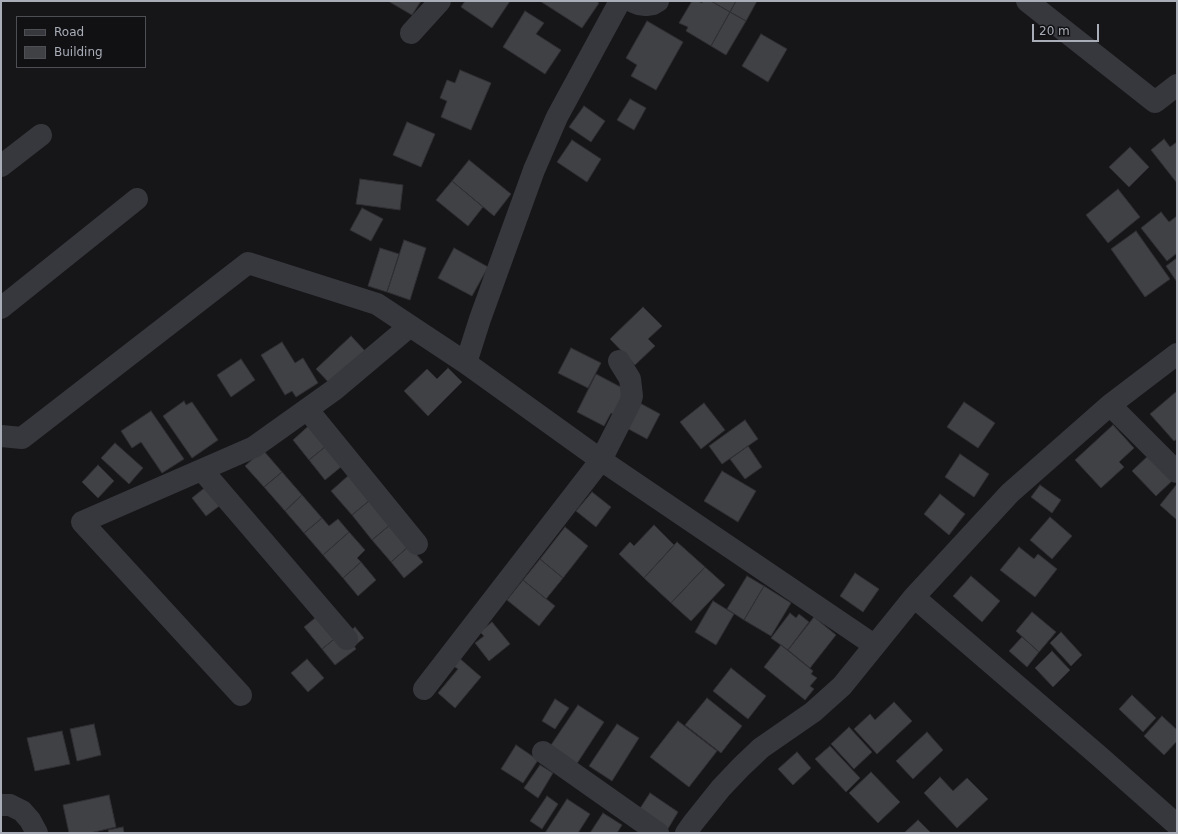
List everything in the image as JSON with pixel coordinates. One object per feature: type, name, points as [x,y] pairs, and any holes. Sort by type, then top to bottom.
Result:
[{"type":"street","points":[[412,33],[440,1]]},
{"type":"street","points":[[466,363],[480,319],[534,170],[557,117],[620,1]]},
{"type":"street","points":[[631,1],[646,5],[653,4],[658,1]]},
{"type":"street","points":[[1027,1],[1155,102],[1177,85]]},
{"type":"street","points":[[1,166],[41,135]]},
{"type":"street","points":[[1,308],[137,199]]},
{"type":"street","points":[[1,436],[22,438],[248,262],[377,304],[466,363],[600,460],[874,645]]},
{"type":"street","points":[[241,695],[82,522],[254,447],[334,390],[410,326]]},
{"type":"street","points":[[686,833],[721,788],[761,748],[813,712],[842,686],[914,597],[1010,493],[1110,405],[1177,354]]},
{"type":"street","points":[[424,689],[600,460],[630,403],[632,396],[630,379],[619,360]]},
{"type":"street","points":[[1110,405],[1177,472]]},
{"type":"street","points":[[307,409],[417,544]]},
{"type":"street","points":[[202,470],[347,640]]},
{"type":"street","points":[[914,597],[1177,825]]},
{"type":"street","points":[[543,752],[658,833]]},
{"type":"street","points":[[1,805],[10,805],[22,811],[30,820],[37,833]]},
{"type":"building","points":[[388,1],[421,1],[412,15]]},
{"type":"building","points":[[465,1],[510,1],[492,28],[461,7]]},
{"type":"building","points":[[540,1],[596,1],[599,3],[582,28]]},
{"type":"building","points":[[692,1],[702,3],[703,1],[711,1],[730,12],[711,46],[686,31],[688,27],[679,23]]},
{"type":"building","points":[[711,1],[736,1],[730,12]]},
{"type":"building","points":[[736,1],[757,1],[746,21],[730,12]]},
{"type":"building","points":[[525,11],[544,23],[536,34],[561,50],[545,74],[503,47]]},
{"type":"building","points":[[730,12],[746,21],[726,55],[711,46]]},
{"type":"building","points":[[647,21],[683,42],[656,90],[631,76],[637,65],[626,58]]},
{"type":"building","points":[[761,34],[787,49],[768,82],[742,66]]},
{"type":"building","points":[[460,70],[491,83],[471,130],[441,117],[447,101],[440,98],[447,80],[455,83]]},
{"type":"building","points":[[630,99],[646,108],[634,130],[617,120]]},
{"type":"building","points":[[584,106],[605,121],[591,142],[569,127]]},
{"type":"building","points":[[407,122],[435,134],[421,167],[393,155]]},
{"type":"building","points":[[1164,139],[1170,147],[1177,142],[1177,183],[1151,150]]},
{"type":"building","points":[[572,140],[601,159],[587,182],[557,162]]},
{"type":"building","points":[[1130,147],[1149,167],[1129,187],[1109,167]]},
{"type":"building","points":[[469,160],[511,194],[494,216],[452,181]]},
{"type":"building","points":[[360,179],[403,185],[400,210],[356,204]]},
{"type":"building","points":[[452,181],[483,207],[468,226],[436,200]]},
{"type":"building","points":[[1118,189],[1140,217],[1108,243],[1086,215]]},
{"type":"building","points":[[362,208],[383,219],[371,241],[350,230]]},
{"type":"building","points":[[1161,212],[1169,222],[1177,216],[1177,253],[1167,261],[1141,228]]},
{"type":"building","points":[[1136,231],[1170,279],[1145,297],[1111,249]]},
{"type":"building","points":[[404,240],[426,248],[410,300],[387,292]]},
{"type":"building","points":[[380,248],[399,254],[387,292],[368,286]]},
{"type":"building","points":[[454,248],[488,267],[472,296],[438,278]]},
{"type":"building","points":[[1177,258],[1177,282],[1166,266]]},
{"type":"building","points":[[643,307],[662,326],[648,339],[655,346],[635,365],[610,339]]},
{"type":"building","points":[[351,336],[367,353],[333,387],[316,369]]},
{"type":"building","points":[[282,342],[295,363],[303,358],[318,383],[296,397],[292,391],[285,395],[261,355]]},
{"type":"building","points":[[571,348],[601,363],[588,388],[558,373]]},
{"type":"building","points":[[241,359],[255,380],[231,397],[217,375]]},
{"type":"building","points":[[448,368],[462,382],[428,416],[404,391],[427,369],[437,379]]},
{"type":"building","points":[[596,374],[628,391],[616,416],[611,413],[604,426],[577,412]]},
{"type":"building","points":[[1177,391],[1177,439],[1174,441],[1150,414]]},
{"type":"building","points":[[184,401],[186,405],[192,402],[218,440],[192,458],[163,416]]},
{"type":"building","points":[[636,401],[660,414],[647,439],[623,426]]},
{"type":"building","points":[[964,402],[995,423],[978,448],[947,427]]},
{"type":"building","points":[[704,403],[725,430],[701,449],[680,422]]},
{"type":"building","points":[[151,411],[184,459],[162,473],[141,442],[132,448],[121,431]]},
{"type":"building","points":[[745,420],[758,439],[722,464],[709,446]]},
{"type":"building","points":[[314,421],[331,442],[309,460],[293,440]]},
{"type":"building","points":[[1113,425],[1134,448],[1119,462],[1124,467],[1101,488],[1075,460]]},
{"type":"building","points":[[331,442],[347,462],[325,480],[309,460]]},
{"type":"building","points":[[115,443],[143,468],[129,484],[101,458]]},
{"type":"building","points":[[748,446],[762,467],[745,479],[730,459]]},
{"type":"building","points":[[263,450],[282,472],[264,487],[245,466]]},
{"type":"building","points":[[960,454],[989,474],[974,497],[945,477]]},
{"type":"building","points":[[1150,454],[1174,479],[1156,496],[1132,471]]},
{"type":"building","points":[[98,465],[114,481],[98,498],[82,482]]},
{"type":"building","points":[[722,471],[756,491],[738,522],[704,501]]},
{"type":"building","points":[[282,472],[302,495],[285,511],[264,487]]},
{"type":"building","points":[[349,475],[370,500],[352,515],[331,491]]},
{"type":"building","points":[[1177,484],[1177,520],[1160,505]]},
{"type":"building","points":[[208,485],[222,504],[206,516],[192,498]]},
{"type":"building","points":[[1040,485],[1061,500],[1052,513],[1031,497]]},
{"type":"building","points":[[592,492],[611,507],[596,527],[576,511]]},
{"type":"building","points":[[940,494],[965,514],[949,535],[924,514]]},
{"type":"building","points":[[302,495],[322,518],[304,533],[285,511]]},
{"type":"building","points":[[370,500],[391,524],[372,540],[352,515]]},
{"type":"building","points":[[1050,517],[1072,536],[1052,559],[1030,540]]},
{"type":"building","points":[[322,518],[329,526],[338,519],[349,532],[323,555],[304,533]]},
{"type":"building","points":[[391,524],[409,546],[391,562],[372,540]]},
{"type":"building","points":[[654,525],[674,545],[644,578],[619,554],[630,542],[634,546]]},
{"type":"building","points":[[565,527],[588,546],[563,578],[540,559]]},
{"type":"building","points":[[349,532],[365,550],[357,558],[361,562],[343,578],[323,555]]},
{"type":"building","points":[[677,542],[705,567],[671,603],[644,578]]},
{"type":"building","points":[[409,546],[423,562],[404,578],[391,562]]},
{"type":"building","points":[[1019,547],[1034,559],[1038,554],[1057,569],[1035,597],[1000,570]]},
{"type":"building","points":[[540,559],[563,578],[546,599],[523,580]]},
{"type":"building","points":[[361,562],[376,580],[358,596],[343,578]]},
{"type":"building","points":[[705,567],[725,585],[691,621],[671,603]]},
{"type":"building","points":[[855,573],[879,589],[863,612],[840,596]]},
{"type":"building","points":[[747,576],[764,586],[744,620],[727,609]]},
{"type":"building","points":[[971,576],[1000,601],[982,622],[953,596]]},
{"type":"building","points":[[523,580],[555,606],[539,626],[507,600]]},
{"type":"building","points":[[764,586],[791,603],[771,636],[744,620]]},
{"type":"building","points":[[713,601],[734,614],[716,645],[695,632]]},
{"type":"building","points":[[325,610],[343,632],[322,649],[304,627]]},
{"type":"building","points":[[1032,612],[1056,632],[1039,652],[1016,631]]},
{"type":"building","points":[[790,613],[796,618],[799,614],[809,622],[788,650],[771,638]]},
{"type":"building","points":[[814,617],[836,635],[810,668],[788,650]]},
{"type":"building","points":[[492,622],[510,644],[489,661],[475,643],[484,636],[480,632]]},
{"type":"building","points":[[355,627],[364,638],[354,646],[356,649],[335,665],[322,649],[343,632],[345,635]]},
{"type":"building","points":[[1061,632],[1082,655],[1071,666],[1050,643]]},
{"type":"building","points":[[1022,637],[1039,652],[1027,667],[1009,651]]},
{"type":"building","points":[[781,645],[813,671],[811,674],[817,678],[810,686],[814,689],[805,700],[764,667]]},
{"type":"building","points":[[1052,651],[1070,670],[1053,687],[1035,668]]},
{"type":"building","points":[[458,657],[481,677],[455,708],[438,693],[458,669],[452,665]]},
{"type":"building","points":[[307,659],[324,678],[308,692],[291,673]]},
{"type":"building","points":[[731,668],[766,696],[748,719],[713,691]]},
{"type":"building","points":[[1132,695],[1156,718],[1143,732],[1119,709]]},
{"type":"building","points":[[707,698],[742,726],[721,753],[685,725]]},
{"type":"building","points":[[555,699],[569,708],[555,729],[542,721]]},
{"type":"building","points":[[894,702],[912,721],[877,754],[854,729],[870,714],[875,720]]},
{"type":"building","points":[[578,705],[604,722],[576,765],[549,748]]},
{"type":"building","points":[[1162,716],[1177,730],[1177,741],[1164,755],[1144,736]]},
{"type":"building","points":[[678,721],[717,751],[689,787],[650,757]]},
{"type":"building","points":[[94,724],[101,755],[77,761],[70,729]]},
{"type":"building","points":[[617,724],[639,738],[612,781],[589,766]]},
{"type":"building","points":[[849,727],[872,752],[854,769],[831,744]]},
{"type":"building","points":[[62,731],[70,764],[35,771],[27,738]]},
{"type":"building","points":[[927,732],[943,750],[913,779],[896,761]]},
{"type":"building","points":[[516,745],[538,760],[523,783],[501,769]]},
{"type":"building","points":[[830,746],[860,778],[846,792],[815,759]]},
{"type":"building","points":[[797,752],[811,768],[793,785],[778,769]]},
{"type":"building","points":[[540,765],[553,773],[538,798],[524,788]]},
{"type":"building","points":[[871,772],[900,802],[878,823],[849,793]]},
{"type":"building","points":[[940,777],[953,791],[967,778],[988,799],[957,828],[924,793]]},
{"type":"building","points":[[650,793],[678,812],[666,832],[637,813]]},
{"type":"building","points":[[109,795],[116,827],[90,833],[69,833],[63,805]]},
{"type":"building","points":[[547,796],[558,804],[542,829],[530,821]]},
{"type":"building","points":[[567,799],[590,814],[578,833],[545,833]]},
{"type":"building","points":[[603,813],[622,825],[617,833],[590,833]]},
{"type":"building","points":[[918,820],[931,833],[904,833]]},
{"type":"building","points":[[123,827],[124,833],[109,833],[108,830]]}]
